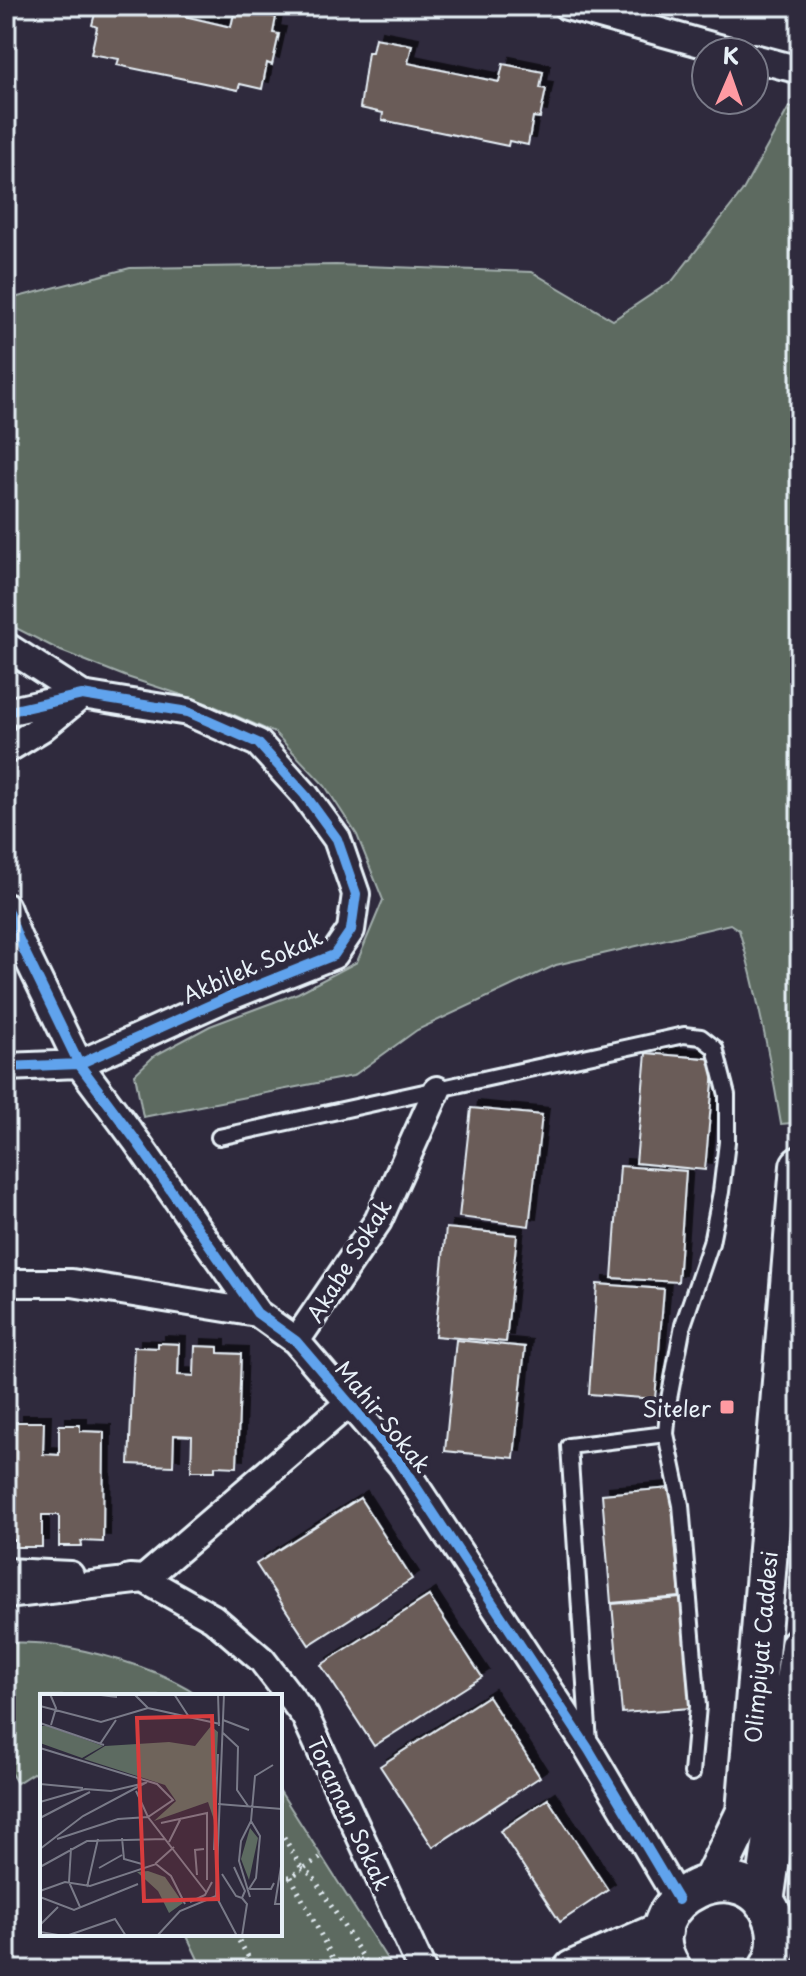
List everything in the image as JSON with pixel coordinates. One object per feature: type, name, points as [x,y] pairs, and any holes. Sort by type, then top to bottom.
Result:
[{"type":"main road","name":"Olimpiyat Caddesi","points":[[712,1882],[746,1812],[800,1166]]},
{"type":"main road","name":"Olimpiyat Caddesi","points":[[764,1902],[800,1646]]},
{"type":"main road","points":[[573,1970],[670,1916],[693,1888],[712,1882],[731,1883],[754,1892],[764,1902],[773,1916],[777,1932],[776,1963]]},
{"type":"main road","points":[[670,1916],[663,1949],[672,1970]]},
{"type":"street","points":[[567,6],[690,40]]},
{"type":"street","points":[[770,62],[800,70]]},
{"type":"street","points":[[6,646],[82,695]]},
{"type":"street","points":[[6,712],[82,695]]},
{"type":"street","points":[[6,750],[42,728],[82,695]]},
{"type":"street","name":"Akbilek Sokak","points":[[6,1067],[79,1064],[226,998],[334,955],[351,930],[356,894],[337,839],[305,795],[258,743],[188,712],[82,695]]},
{"type":"street","name":"Mahir Sokak","points":[[6,907],[79,1064],[257,1313],[296,1341],[401,1464],[589,1750],[670,1916]]},
{"type":"street","name":"Akabe Sokak","points":[[296,1341],[378,1221],[437,1090]]},
{"type":"street","name":"Mahir Sokak","points":[[6,1283],[72,1283],[257,1313]]},
{"type":"street","points":[[6,1595],[144,1579],[349,1403]]},
{"type":"street","points":[[6,1572],[144,1579]]},
{"type":"street","name":"Toraman Sokak","points":[[144,1579],[213,1618],[262,1660],[305,1716],[422,1970]]},
{"type":"lane","points":[[219,1137],[684,1035],[701,1037],[715,1048],[727,1095],[727,1142],[721,1192],[711,1243],[683,1325],[669,1399],[666,1434],[681,1505],[697,1691],[692,1773]]},
{"type":"lane","points":[[589,1750],[569,1446],[666,1434]]},
{"type":"path","points":[[282,1834],[302,1869],[312,1875],[371,1970]]},
{"type":"path","points":[[282,1877],[291,1877],[322,1857]]},
{"type":"path","points":[[291,1877],[339,1970]]},
{"type":"path","points":[[236,1936],[256,1970]]},
{"type":"green space","points":[[789,107],[800,108],[800,1014],[792,1123],[781,1124],[752,978],[739,930],[730,924],[556,965],[417,1030],[353,1076],[143,1117],[135,1074],[154,1056],[210,1026],[298,993],[357,962],[383,900],[357,835],[325,786],[275,733],[209,704],[61,651],[6,623],[6,300],[130,268],[336,265],[532,272],[613,320],[673,280],[742,192]]},
{"type":"green space","points":[[6,1642],[54,1645],[115,1659],[168,1678],[197,1694],[40,1694],[40,1777],[33,1773],[17,1783],[6,1765]]},
{"type":"green space","points":[[282,1794],[394,1970],[203,1970],[187,1936],[282,1936]]},
{"type":"building","points":[[97,6],[142,6],[231,27],[235,9],[276,17],[273,33],[279,34],[272,65],[267,63],[262,89],[240,84],[238,90],[117,65],[119,59],[91,54],[97,27],[92,25]]},
{"type":"building","points":[[375,38],[412,45],[408,63],[499,82],[503,64],[543,72],[540,88],[546,89],[540,118],[533,117],[528,145],[509,141],[508,146],[382,120],[383,113],[360,108],[368,52],[372,52]]},
{"type":"building","points":[[646,1053],[715,1059],[705,1170],[636,1163]]},
{"type":"building","points":[[471,1108],[542,1115],[529,1226],[459,1217]]},
{"type":"building","points":[[620,1166],[686,1171],[678,1282],[612,1278]]},
{"type":"building","points":[[446,1228],[517,1235],[506,1342],[435,1336]]},
{"type":"building","points":[[597,1284],[664,1289],[655,1399],[589,1394]]},
{"type":"building","points":[[456,1340],[525,1347],[514,1458],[445,1451]]},
{"type":"building","points":[[158,1343],[179,1344],[178,1375],[194,1376],[195,1346],[218,1347],[218,1353],[241,1354],[237,1467],[215,1466],[215,1471],[191,1471],[192,1436],[174,1435],[173,1466],[129,1464],[134,1347],[158,1348]]},
{"type":"building","points":[[16,1422],[44,1422],[43,1454],[59,1455],[59,1425],[80,1425],[80,1431],[104,1432],[103,1542],[81,1541],[82,1546],[59,1546],[59,1515],[42,1515],[42,1547],[15,1547],[15,1540],[6,1540],[6,1428],[16,1428]]},
{"type":"building","points":[[671,1488],[680,1597],[611,1603],[602,1494]]},
{"type":"building","points":[[360,1498],[412,1579],[309,1645],[256,1564]]},
{"type":"building","points":[[429,1596],[482,1677],[374,1746],[321,1665]]},
{"type":"building","points":[[681,1598],[691,1708],[622,1713],[612,1604]]},
{"type":"building","points":[[488,1696],[540,1777],[433,1847],[380,1766]]},
{"type":"building","points":[[548,1799],[608,1890],[560,1922],[500,1831]]},
{"type":"cycle path","points":[[6,712],[82,695],[188,712],[258,743],[305,795],[337,839],[356,894],[351,930],[334,955],[226,998],[79,1064],[6,1067]]},
{"type":"cycle path","points":[[6,907],[79,1064],[257,1313],[296,1341],[401,1464],[589,1750],[678,1900]]},
{"type":"place","name":"Siteler","points":[[727,1407]]}]
